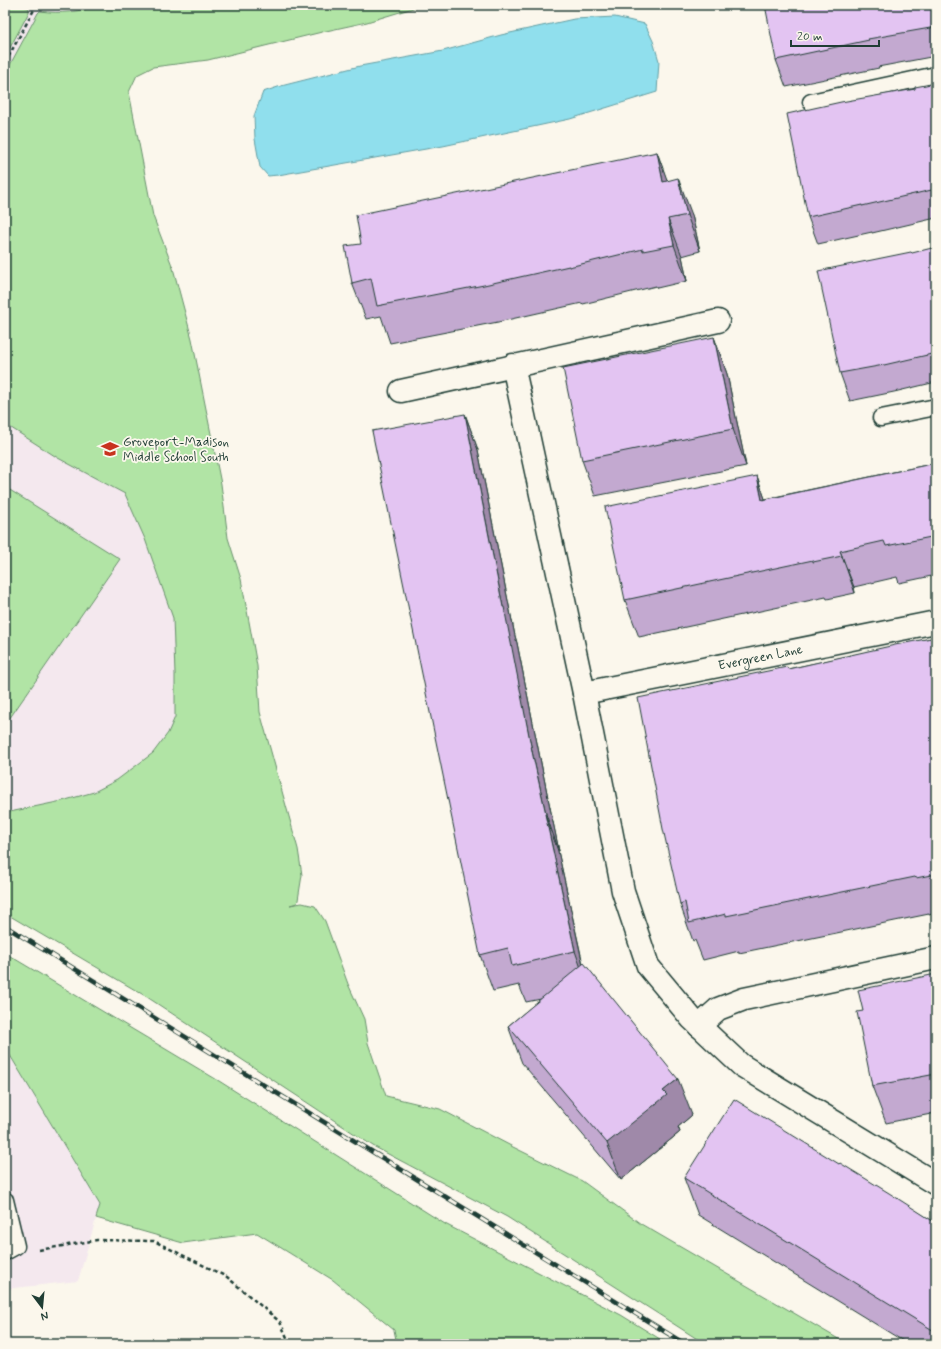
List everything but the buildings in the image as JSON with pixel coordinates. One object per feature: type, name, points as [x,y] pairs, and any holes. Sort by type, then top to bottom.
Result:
[{"type":"street","points":[[401,391],[513,365],[718,321]]},
{"type":"street","points":[[513,365],[584,693],[623,891],[648,966],[692,1020],[741,1065],[936,1184]]},
{"type":"street","name":"Evergreen Lane","points":[[584,693],[936,622]]},
{"type":"street","points":[[699,1026],[718,1010],[744,999],[936,958]]},
{"type":"lane","points":[[812,102],[936,75]]},
{"type":"lane","points":[[881,418],[936,407]]},
{"type":"lane","points":[[5,1200],[11,1249]]},
{"type":"path","points":[[5,63],[36,6]]},
{"type":"path","points":[[11,1249],[33,1250],[97,1240],[154,1241],[226,1277],[280,1322],[290,1344]]},
{"type":"shaded area","name":"Groveport-Madison Middle School South","points":[[5,5],[382,5],[164,66],[153,67],[137,75],[129,92],[153,216],[173,268],[192,339],[221,484],[228,538],[241,579],[250,627],[257,666],[260,712],[298,849],[302,875],[297,903],[5,814]]},
{"type":"shaded area","points":[[5,1047],[100,1205],[78,1281],[5,1289]]},
{"type":"green space","points":[[5,5],[19,5],[29,8],[29,12],[5,57]]},
{"type":"green space","name":"Groveport-Madison Middle School South","points":[[99,5],[423,5],[367,22],[208,60],[153,67],[137,75],[129,92],[153,216],[173,268],[192,339],[221,484],[228,538],[241,579],[250,627],[257,666],[260,712],[298,849],[302,875],[297,903],[290,905],[302,903],[315,906],[325,921],[348,984],[364,1019],[368,1043],[386,1096],[440,1109],[582,1181],[641,1224],[847,1344],[705,1344],[507,1217],[373,1146],[147,997],[5,913],[5,813],[62,801],[94,792],[117,780],[153,753],[168,733],[175,717],[173,618],[145,539],[125,494],[58,458],[5,424],[5,74],[40,11],[70,12]]},
{"type":"green space","points":[[5,487],[120,559],[5,725]]},
{"type":"green space","points":[[5,953],[219,1081],[445,1224],[621,1315],[668,1344],[397,1344],[394,1330],[333,1280],[257,1233],[183,1243],[96,1218],[100,1205],[5,1047]]},
{"type":"water","points":[[615,17],[645,24],[653,41],[659,61],[657,92],[570,119],[443,146],[278,175],[268,176],[260,167],[255,139],[254,116],[263,92],[360,66],[443,51],[501,35],[574,19]]},
{"type":"railway","points":[[5,926],[685,1344]]},
{"type":"place","name":"Groveport-Madison Middle School South","points":[[110,449]]}]
